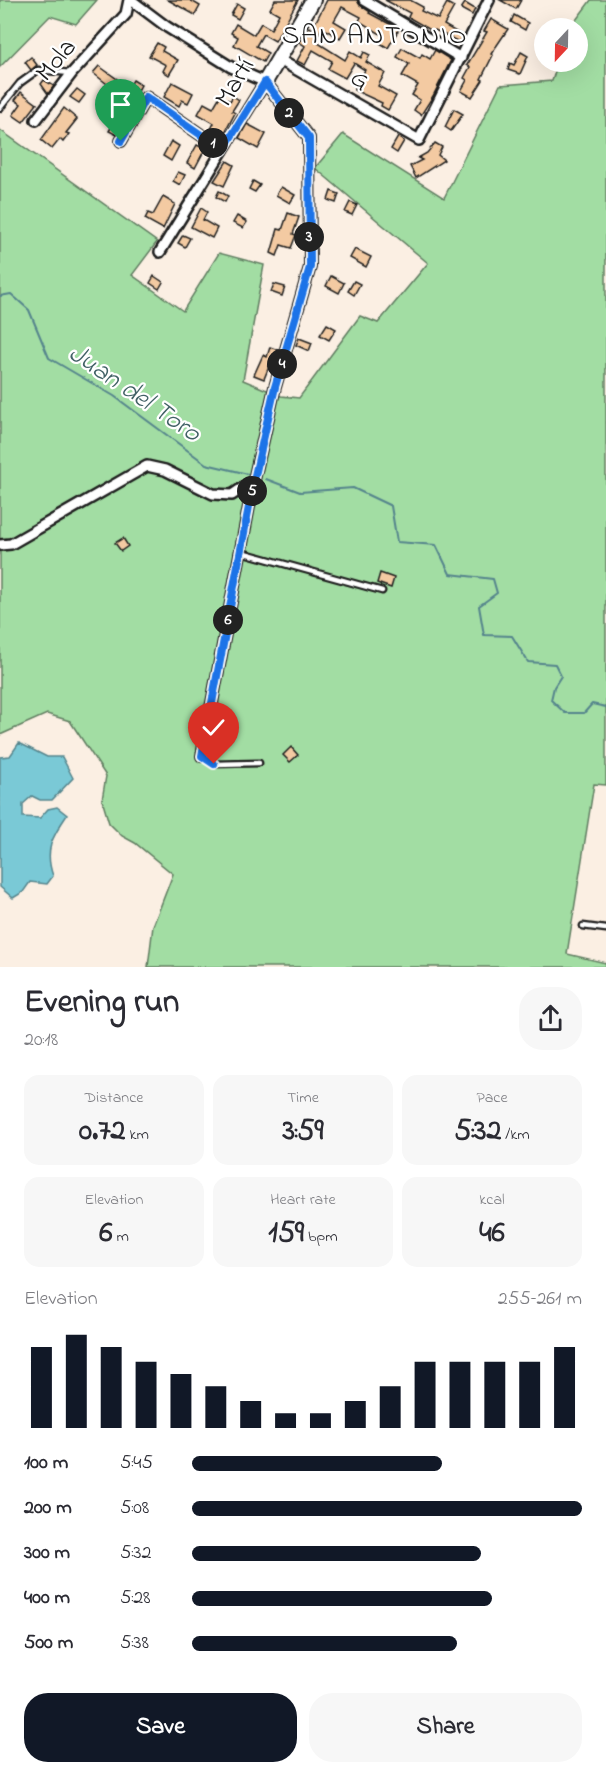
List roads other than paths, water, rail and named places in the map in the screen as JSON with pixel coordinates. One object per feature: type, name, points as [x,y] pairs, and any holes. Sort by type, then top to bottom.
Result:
[{"type":"street","name":"Mola","points":[[36,120],[72,73],[126,14],[130,0]]},
{"type":"street","points":[[130,0],[167,27],[231,67],[265,82],[309,138],[310,267],[275,387],[254,480],[202,756]]},
{"type":"street","name":"Martí","points":[[160,252],[313,0]]},
{"type":"street","points":[[364,0],[461,58],[489,0]]},
{"type":"street","name":"G","points":[[278,59],[419,140],[461,58]]},
{"type":"street","points":[[121,141],[146,97],[223,150]]},
{"type":"street","points":[[0,545],[11,544],[147,466],[165,470],[213,494],[232,495],[254,480]]},
{"type":"lane","points":[[0,108],[20,83],[38,70],[72,73]]},
{"type":"lane","points":[[241,552],[382,591]]},
{"type":"lane","points":[[202,756],[214,764],[259,763]]},
{"type":"lane","points":[[583,926],[606,929]]},
{"type":"water","points":[[19,743],[47,757],[62,757],[73,778],[52,800],[40,800],[32,796],[23,804],[23,817],[40,818],[48,809],[57,807],[67,815],[51,844],[49,859],[53,876],[47,884],[30,882],[23,892],[13,898],[0,887],[0,757],[10,756]]},
{"type":"waterway","name":"Juan del Toro","points":[[0,296],[11,294],[29,310],[49,358],[114,396],[206,464],[248,474]]},
{"type":"waterway","name":"Juan del Toro","points":[[266,479],[300,492],[353,488],[391,506],[397,542],[436,545],[450,574],[493,579],[497,593],[479,606],[484,635],[512,636],[528,662],[555,664],[561,676],[554,687],[551,700],[565,713],[584,713],[592,704],[606,707]]},
{"type":"district","name":"SAN ANTONIO","points":[[375,36]]}]
